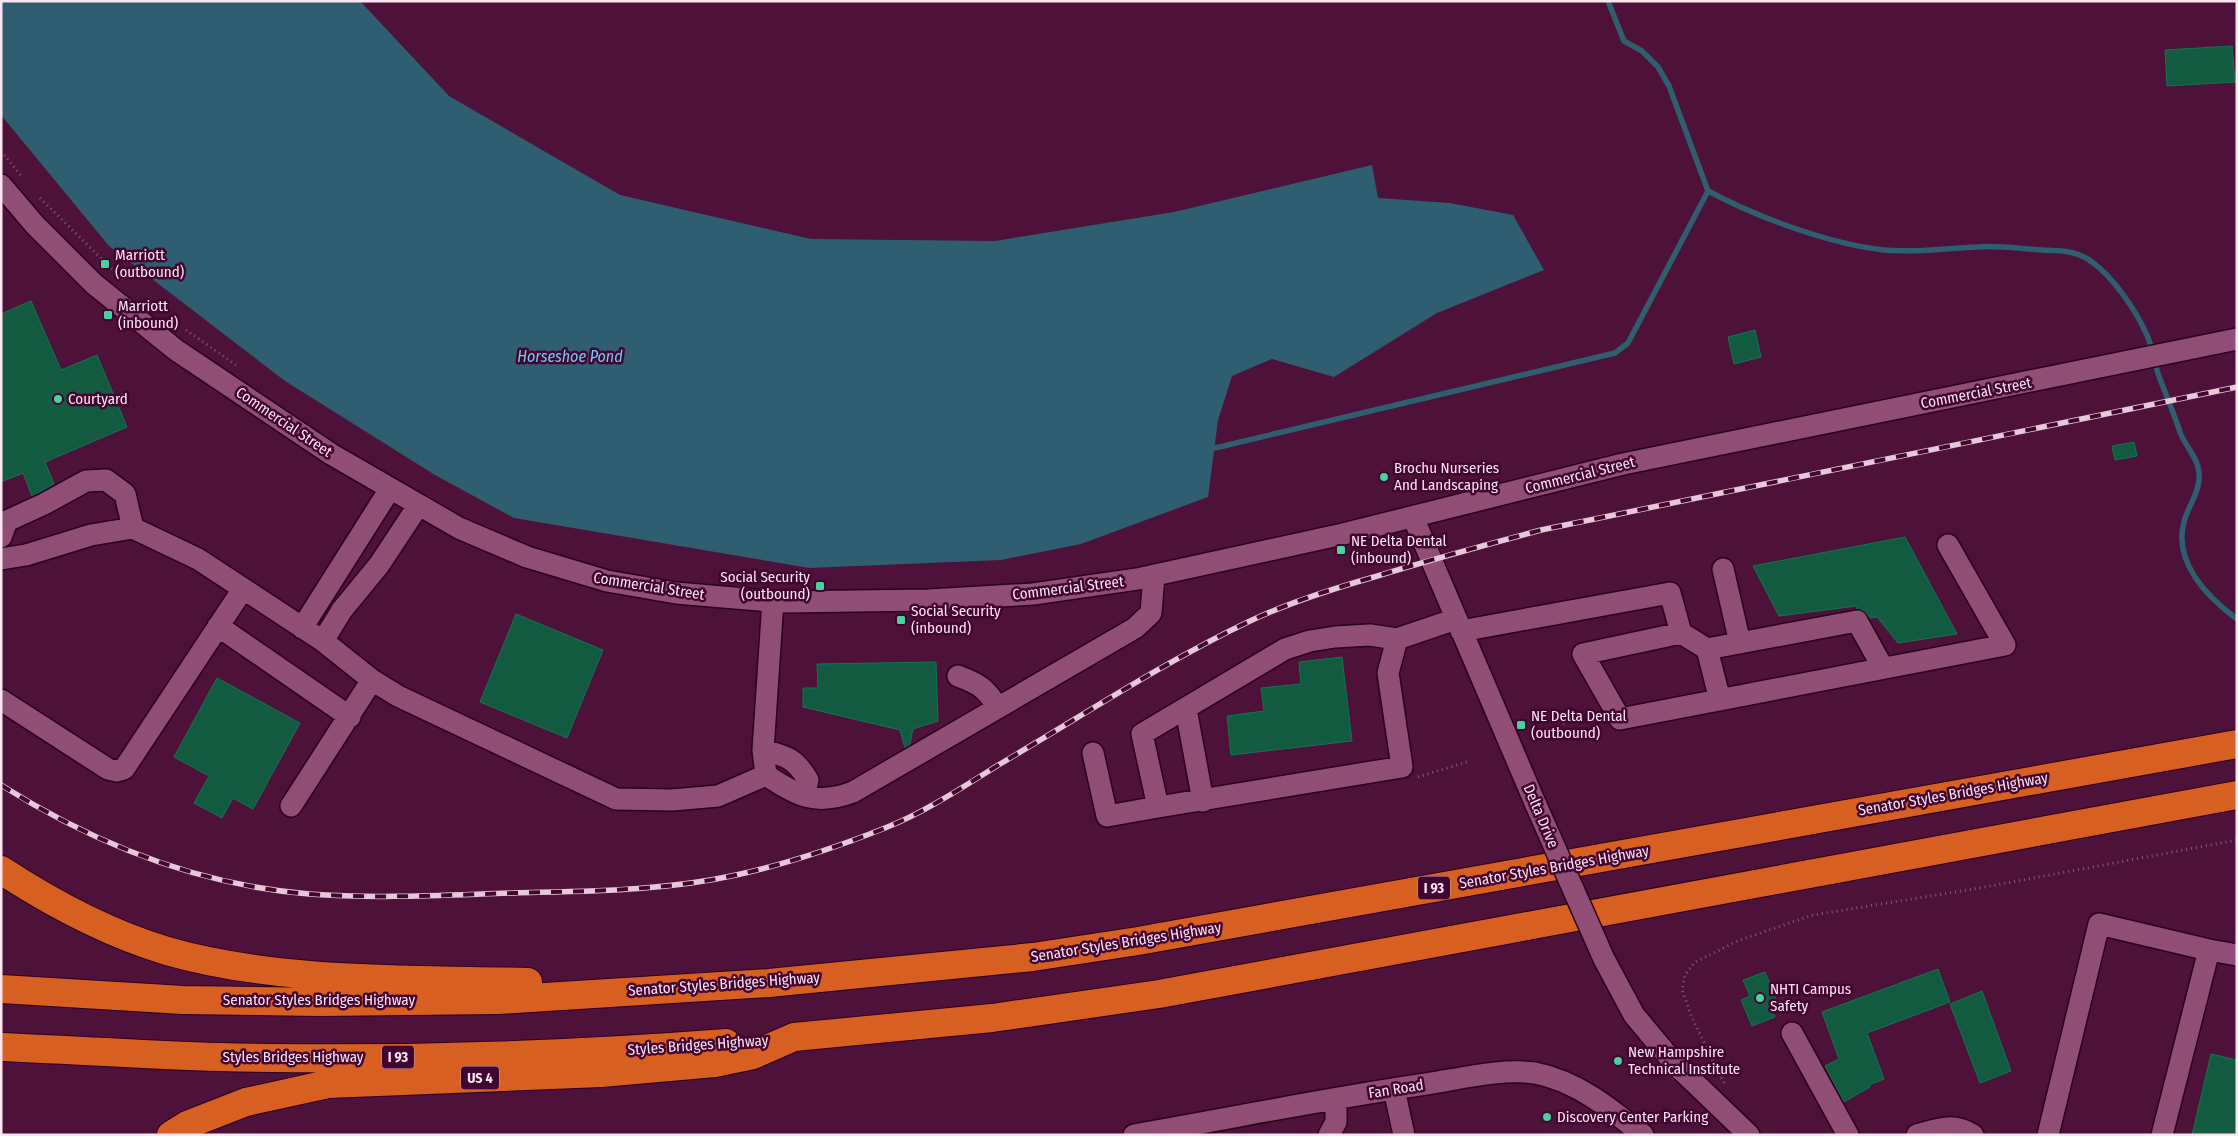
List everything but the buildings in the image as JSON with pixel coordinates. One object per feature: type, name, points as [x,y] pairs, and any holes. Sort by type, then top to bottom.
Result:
[{"type":"highway","name":"Senator Styles Bridges Highway","points":[[1,989],[183,1000],[320,1002],[498,1000],[769,983],[1033,957],[1138,942],[2237,744]]},
{"type":"highway","name":"I 93","points":[[794,1038],[992,1018],[1158,994],[2237,795]]},
{"type":"highway","points":[[1,870],[34,892],[89,921],[127,938],[167,951],[208,961],[291,972],[396,979],[559,982],[626,991]]},
{"type":"highway","name":"Styles Bridges Highway","points":[[1,1047],[220,1057],[428,1058],[639,1050],[794,1038]]},
{"type":"highway","name":"US 4","points":[[171,1135],[187,1125],[246,1102],[328,1084],[601,1073],[715,1063],[753,1055],[794,1038]]},
{"type":"street","name":"Commercial Street","points":[[4,192],[94,284],[127,312],[192,360],[331,454],[418,506],[497,546],[583,575],[676,593],[773,601],[929,600],[1033,594],[1154,575],[1412,517],[1623,464],[2237,339]]},
{"type":"street","points":[[1,537],[7,521],[44,504],[86,481],[106,480],[124,494],[133,528]]},
{"type":"street","points":[[302,628],[390,489]]},
{"type":"street","points":[[323,641],[342,610],[379,565],[418,506]]},
{"type":"street","name":"Delta Drive","points":[[1412,517],[1604,959],[1640,1022],[1674,1063],[1749,1135]]},
{"type":"street","points":[[1,559],[26,555],[91,535],[133,528],[194,557],[323,641],[372,680],[425,710],[616,799],[672,800],[718,796],[766,775]]},
{"type":"street","points":[[1681,633],[1583,654],[1620,719],[2005,645],[1948,545]]},
{"type":"street","points":[[1723,570],[1740,643]]},
{"type":"street","points":[[773,601],[763,750],[766,775],[787,790],[819,800],[836,798],[852,792],[1135,628],[1151,613],[1154,575]]},
{"type":"street","points":[[1,700],[108,769],[124,770],[243,589]]},
{"type":"street","points":[[1158,808],[1142,734],[1285,649],[1310,641],[1370,634],[1397,638],[1459,625],[1670,593],[1681,633],[1707,649],[1857,621],[1883,668]]},
{"type":"street","points":[[218,626],[350,717]]},
{"type":"street","points":[[1093,753],[1107,816],[1402,767],[1388,673],[1397,638]]},
{"type":"street","points":[[1707,649],[1720,700]]},
{"type":"street","points":[[958,676],[977,683],[988,692],[998,708]]},
{"type":"street","points":[[291,806],[350,717],[372,680]]},
{"type":"street","points":[[1186,709],[1203,801]]},
{"type":"street","points":[[763,750],[788,757],[799,765],[808,780],[804,795]]},
{"type":"street","points":[[2048,1135],[2099,924],[2237,955]]},
{"type":"street","points":[[2162,1135],[2208,950]]},
{"type":"street","points":[[1792,1033],[1848,1135]]},
{"type":"street","name":"Fan Road","points":[[1134,1135],[1394,1089],[1481,1076],[1534,1073],[1563,1080],[1597,1100],[1643,1135]]},
{"type":"street","points":[[1394,1089],[1404,1135]]},
{"type":"street","points":[[1329,1135],[1336,1122],[1336,1099]]},
{"type":"street","points":[[1917,1135],[1943,1128],[1962,1128],[1973,1135]]},
{"type":"path","points":[[1,151],[24,180]]},
{"type":"path","points":[[36,194],[128,285]]},
{"type":"path","points":[[184,329],[244,370]]},
{"type":"path","points":[[1540,734],[1610,702]]},
{"type":"path","points":[[1402,767],[1415,778],[1470,761]]},
{"type":"path","points":[[1728,1089],[1692,1018],[1682,990],[1685,975],[1695,962],[1740,940],[1813,915],[1980,888],[2237,840]]},
{"type":"water","name":"Horseshoe Pond","points":[[1,1],[360,1],[449,96],[620,195],[811,239],[995,241],[1174,212],[1372,165],[1378,198],[1450,203],[1513,215],[1544,270],[1437,313],[1334,377],[1272,359],[1232,376],[1218,420],[1208,497],[1081,544],[1001,560],[809,568],[514,518],[435,475],[285,381],[109,246],[1,115]]},
{"type":"waterway","points":[[1608,1],[1624,41],[1642,51],[1658,67],[1669,86],[1708,191],[1771,220],[1817,236],[1863,247],[1896,251],[1919,251],[1993,246],[2062,251],[2080,255],[2100,268],[2130,304],[2146,333],[2158,373],[2180,432],[2198,467],[2198,486],[2184,522],[2182,537],[2183,551],[2188,564],[2204,589],[2237,619]]},
{"type":"waterway","points":[[1215,448],[1615,353],[1628,343],[1708,191]]},
{"type":"railway","points":[[1,785],[72,825],[148,858],[187,871],[268,889],[309,894],[412,896],[626,889],[709,880],[755,871],[793,860],[849,842],[900,822],[944,799],[1186,654],[1265,614],[1327,591],[1541,530],[2237,387]]},
{"type":"place","name":"Marriott (outbound)","points":[[105,264]]},
{"type":"place","name":"Marriott (inbound)","points":[[108,315]]},
{"type":"place","name":"Courtyard","points":[[58,399]]},
{"type":"place","name":"Brochu Nurseries And Landscaping","points":[[1384,477]]},
{"type":"place","name":"NE Delta Dental (inbound)","points":[[1341,550]]},
{"type":"place","name":"Social Security (outbound)","points":[[820,586]]},
{"type":"place","name":"Social Security (inbound)","points":[[901,620]]},
{"type":"place","name":"NE Delta Dental (outbound)","points":[[1521,725]]},
{"type":"place","name":"NHTI Campus Safety","points":[[1760,998]]},
{"type":"place","name":"New Hampshire Technical Institute","points":[[1618,1061]]},
{"type":"place","name":"Discovery Center Parking","points":[[1547,1117]]}]
